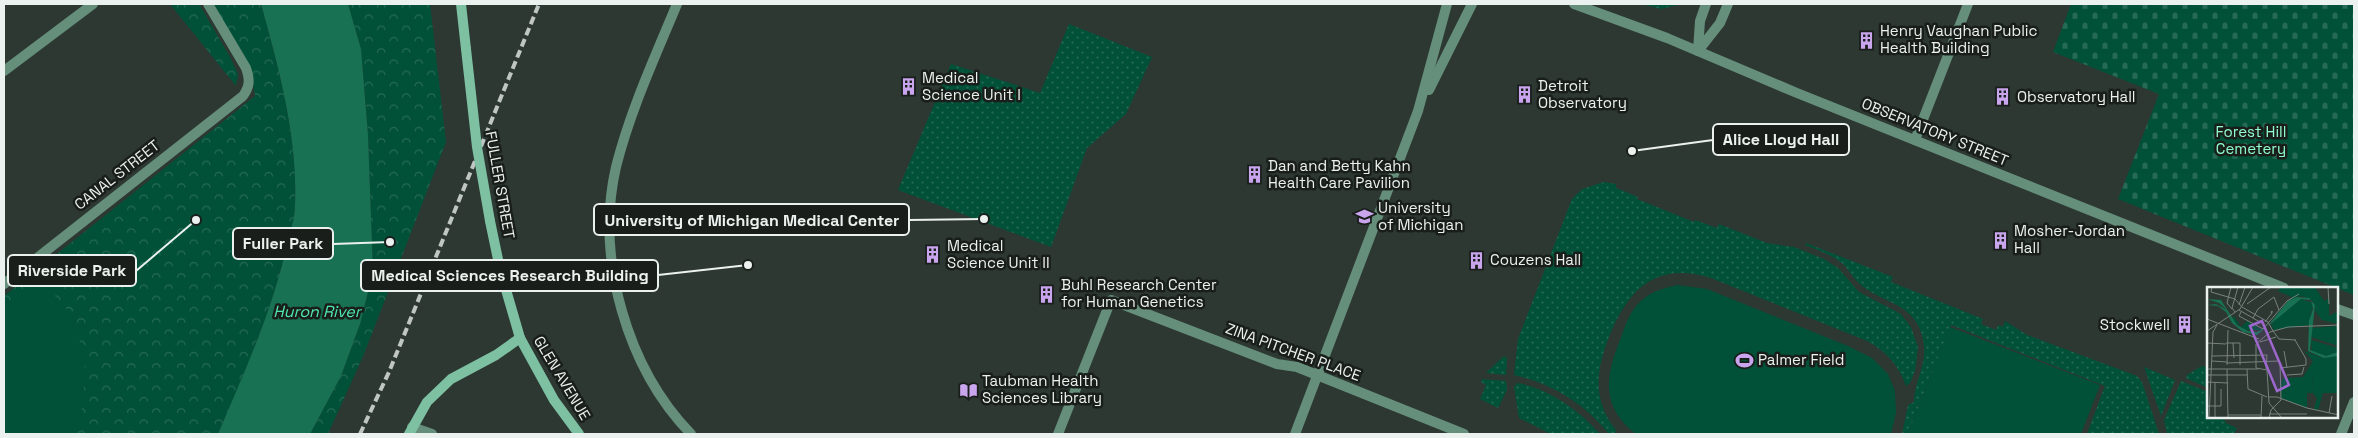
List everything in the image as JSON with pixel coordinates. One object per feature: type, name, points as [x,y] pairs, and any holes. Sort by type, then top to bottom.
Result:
[{"type":"main road","name":"FULLER STREET","points":[[461,4],[478,147],[490,221],[500,268],[520,338]]},
{"type":"main road","points":[[410,431],[427,402],[450,379],[496,354],[520,338]]},
{"type":"main road","name":"GLEN AVENUE","points":[[520,338],[554,400],[579,434]]},
{"type":"street","points":[[4,71],[93,4]]},
{"type":"street","name":"CANAL STREET","points":[[4,284],[243,96],[248,89],[249,78],[246,68],[208,4]]},
{"type":"street","points":[[676,4],[625,136],[616,169],[610,224],[614,277],[624,321],[645,369],[674,417],[691,434]]},
{"type":"street","points":[[1295,434],[1418,111],[1447,4]]},
{"type":"street","points":[[1418,111],[1472,4]]},
{"type":"street","name":"OBSERVATORY STREET","points":[[1574,4],[1698,51],[2282,287]]},
{"type":"street","points":[[1698,51],[1700,21],[1706,4]]},
{"type":"street","points":[[1698,51],[1720,23],[1728,4]]},
{"type":"street","points":[[1915,140],[1968,4]]},
{"type":"street","name":"ZINA PITCHER PLACE","points":[[1058,434],[1111,300],[1277,364],[1297,368],[1464,434]]},
{"type":"street","points":[[2338,309],[2354,316]]},
{"type":"street","points":[[2341,434],[2354,402]]},
{"type":"street","points":[[410,431],[432,434]]},
{"type":"green space","points":[[170,4],[199,4],[238,74],[236,86]]},
{"type":"green space","points":[[214,4],[261,4],[286,103],[295,180],[294,216],[273,297],[218,434],[4,434],[4,296],[255,96],[253,84]]},
{"type":"green space","points":[[348,4],[430,4],[446,142],[364,354],[328,434],[310,434],[341,376],[360,324],[373,272],[368,135],[361,49]]},
{"type":"green space","points":[[1641,4],[1682,4],[1661,9]]},
{"type":"green space","name":"Forest Hill Cemetery","points":[[2071,4],[2354,4],[2354,295],[2118,199],[2159,94],[2053,52]]},
{"type":"green space","points":[[1069,24],[1152,57],[1126,114],[1087,148],[1051,247],[898,190],[951,64],[1040,93]]},
{"type":"green space","points":[[1604,182],[1616,184],[1616,188],[1638,197],[1637,199],[1694,222],[1695,220],[1717,228],[1719,224],[1767,243],[1794,247],[1824,259],[1838,268],[1859,292],[1901,314],[1911,327],[1918,347],[1915,371],[1910,383],[1906,386],[1900,372],[1891,360],[1880,349],[1867,341],[1711,278],[1674,273],[1659,277],[1635,293],[1625,306],[1609,337],[1601,361],[1599,385],[1603,408],[1616,430],[1615,434],[1609,434],[1589,413],[1566,396],[1541,383],[1514,375],[1518,339],[1572,199],[1582,189]]},
{"type":"green space","points":[[1806,243],[1893,277],[1891,282],[1983,319],[1981,324],[1996,330],[1998,325],[2003,327],[2005,321],[2027,335],[2137,376],[2142,382],[2159,434],[2087,434],[2105,386],[1951,325],[1908,434],[1902,434],[1908,405],[1914,402],[1924,353],[1921,333],[1916,322],[1902,308],[1863,287],[1839,261],[1805,245]]},
{"type":"green space","points":[[44,283],[71,315],[85,358],[83,405],[73,434],[4,434],[4,316]]},
{"type":"green space","name":"Palmer Field","points":[[1677,285],[1707,289],[1848,346],[1872,358],[1888,374],[1895,391],[1896,413],[1891,434],[1636,434],[1625,424],[1612,402],[1609,391],[1611,367],[1626,324],[1638,304],[1654,292]]},
{"type":"green space","points":[[1950,327],[2100,385],[2081,434],[1908,434]]},
{"type":"green space","points":[[1504,356],[1507,358],[1506,375],[1486,373]]},
{"type":"green space","points":[[2202,366],[2207,368],[2207,388],[2186,378],[2187,375]]},
{"type":"green space","points":[[2144,367],[2175,380],[2161,416]]},
{"type":"green space","points":[[1482,379],[1506,381],[1507,390],[1498,408],[1480,399],[1486,385],[1481,382]]},
{"type":"green space","points":[[2181,381],[2207,392],[2207,418],[2224,418],[2226,423],[2237,428],[2234,434],[2167,434],[2164,420]]},
{"type":"green space","points":[[1517,383],[1552,395],[1583,417],[1600,434],[1551,434],[1519,418],[1514,387]]},
{"type":"water","name":"Huron River","points":[[261,4],[348,4],[361,49],[368,135],[373,272],[360,324],[341,376],[310,434],[218,434],[247,366],[273,297],[295,211],[293,154],[286,103]]},
{"type":"railway","points":[[360,434],[389,372],[539,4]]},
{"type":"place","name":"Henry Vaughan Public Health Building","points":[[1866,40]]},
{"type":"place","name":"Medical Science Unit I","points":[[908,87]]},
{"type":"place","name":"Detroit Observatory","points":[[1524,95]]},
{"type":"place","name":"Observatory Hall","points":[[2003,97]]},
{"type":"place","name":"Alice Lloyd Hall","points":[[1632,151]]},
{"type":"place","name":"Dan and Betty Kahn Health Care Pavilion","points":[[1254,175]]},
{"type":"place","name":"University of Michigan","points":[[1364,217]]},
{"type":"place","name":"University of Michigan Medical Center","points":[[984,219]]},
{"type":"place","name":"Riverside Park","points":[[196,220]]},
{"type":"place","name":"Mosher-Jordan Hall","points":[[2000,240]]},
{"type":"place","name":"Fuller Park","points":[[390,242]]},
{"type":"place","name":"Medical Science Unit II","points":[[933,255]]},
{"type":"place","name":"Couzens Hall","points":[[1476,260]]},
{"type":"place","name":"Medical Sciences Research Building","points":[[748,265]]},
{"type":"place","name":"Buhl Research Center for Human Genetics","points":[[1047,294]]},
{"type":"place","name":"Stockwell","points":[[2184,325]]},
{"type":"place","name":"Palmer Field","points":[[1744,360]]},
{"type":"place","name":"Taubman Health Sciences Library","points":[[968,390]]}]
